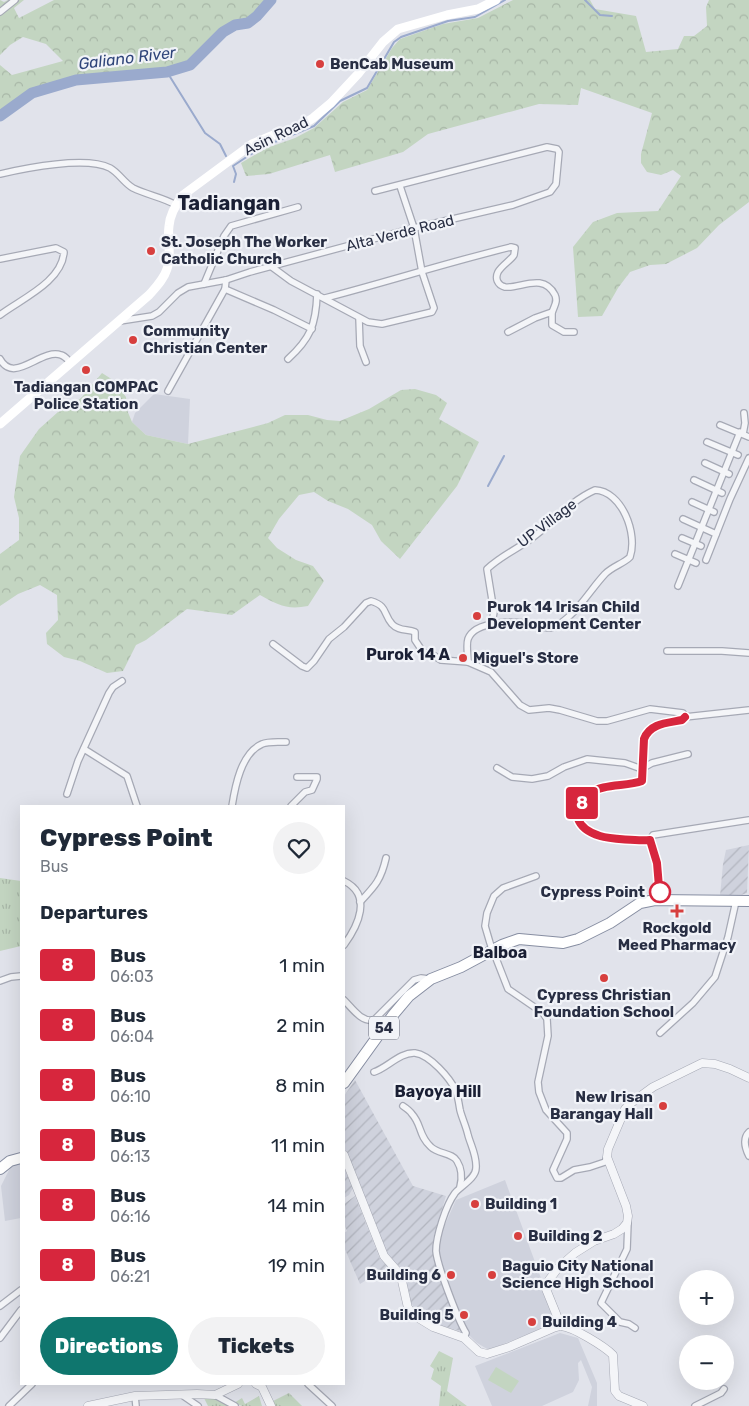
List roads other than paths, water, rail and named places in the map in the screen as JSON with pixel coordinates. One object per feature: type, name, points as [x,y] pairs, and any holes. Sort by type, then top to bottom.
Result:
[{"type":"highway","name":"54","points":[[345,1082],[397,1010],[410,996],[431,979],[462,968],[493,950],[519,939],[563,943],[578,939],[610,923],[640,903],[660,899],[749,901]]},
{"type":"highway","points":[[0,1169],[10,1161],[20,1158]]},
{"type":"main road","name":"Asin Road","points":[[0,424],[149,295],[164,276],[169,264],[168,225],[176,205],[183,195],[252,144],[276,134],[298,128],[313,118],[331,103],[358,74],[383,42],[398,29],[447,15],[478,9],[496,0]]},
{"type":"street","points":[[0,12],[15,0]]},
{"type":"street","name":"Alta Verde Road","points":[[117,321],[152,316],[188,287],[226,280],[414,228],[505,207],[550,192],[556,184],[559,152],[554,148],[548,147],[400,186]]},
{"type":"street","points":[[0,174],[49,165],[97,164],[111,169],[134,188],[168,200],[176,205]]},
{"type":"street","points":[[272,267],[291,281],[359,318],[376,324],[432,312],[434,308],[422,272],[414,228],[400,186],[375,191]]},
{"type":"street","points":[[204,284],[224,236],[231,226],[298,207]]},
{"type":"street","points":[[324,298],[511,247],[515,248],[514,255],[499,270],[497,275],[498,283],[504,287],[531,282],[542,284],[550,289],[555,296],[552,324],[564,332],[574,332]]},
{"type":"street","points":[[0,259],[56,248],[64,252],[59,266],[42,287],[0,315]]},
{"type":"street","points":[[168,392],[224,289],[226,280]]},
{"type":"street","points":[[224,289],[274,310],[312,329]]},
{"type":"street","points":[[288,359],[307,339],[312,329],[317,294]]},
{"type":"street","points":[[508,332],[534,318],[552,312]]},
{"type":"street","points":[[359,318],[360,346],[366,362]]},
{"type":"street","points":[[0,359],[6,366],[15,369],[56,354],[64,356],[70,362]]},
{"type":"street","points":[[678,586],[688,560],[698,545],[701,527],[711,511],[735,454],[744,413]]},
{"type":"street","points":[[720,424],[749,437]]},
{"type":"street","points":[[707,442],[735,454]]},
{"type":"street","points":[[706,560],[749,458]]},
{"type":"street","points":[[705,463],[727,473]]},
{"type":"street","points":[[694,480],[719,492]]},
{"type":"street","name":"UP Village","points":[[595,490],[600,490],[611,497],[622,510],[630,525],[632,545],[630,557],[610,569],[579,606],[553,628],[530,624],[492,623],[494,612],[487,569],[508,552],[534,537],[582,496],[595,490]]},
{"type":"street","points":[[692,502],[711,511]]},
{"type":"street","points":[[683,519],[716,534]]},
{"type":"street","points":[[682,538],[698,545]]},
{"type":"street","points":[[675,554],[696,563]]},
{"type":"street","points":[[273,644],[307,668],[314,661],[329,638],[344,627],[366,603],[371,601],[382,606],[393,625],[401,630],[416,632],[415,640],[423,652],[441,660],[468,662],[491,672],[520,705],[529,710],[538,708],[560,710],[597,721],[607,721],[650,709],[683,713],[685,717]]},
{"type":"street","points":[[468,662],[468,640],[471,635],[483,626],[492,623]]},
{"type":"street","points":[[666,651],[749,653]]},
{"type":"street","points":[[66,794],[78,761],[109,693],[113,687],[122,681]]},
{"type":"street","points":[[650,840],[600,836],[580,824],[577,819],[578,809],[589,794],[604,788],[642,781],[644,739],[649,730],[655,726],[682,720],[685,717],[749,710]]},
{"type":"street","points":[[232,805],[239,773],[249,757],[263,744],[286,742]]},
{"type":"street","points":[[84,749],[127,776],[137,805]]},
{"type":"street","points":[[497,768],[511,776],[532,779],[548,776],[564,767],[587,759],[618,762],[643,768],[652,763],[688,754]]},
{"type":"street","points":[[292,805],[305,792],[312,790],[318,779],[317,777],[297,777]]},
{"type":"street","points":[[660,899],[657,863],[650,840],[653,835],[749,820]]},
{"type":"street","points":[[360,902],[376,886],[383,874],[386,858]]},
{"type":"street","points":[[536,876],[503,888],[494,896],[485,919],[487,934],[508,989],[543,1013],[547,1019],[548,1036],[538,1082],[539,1092],[546,1110],[567,1133],[553,1170],[557,1178],[562,1178],[574,1170],[605,1162],[608,1149],[625,1109],[630,1102],[653,1087],[702,1063],[715,1064],[749,1078]]},
{"type":"street","points":[[345,882],[352,885],[360,902],[360,917],[345,943]]},
{"type":"street","points":[[660,1033],[693,1003],[715,977],[728,937],[736,901]]},
{"type":"street","points":[[0,981],[20,976]]},
{"type":"street","points":[[345,1001],[362,1018],[368,1021],[374,1020],[414,980],[421,978],[431,979]]},
{"type":"street","points":[[374,1072],[382,1070],[406,1055],[414,1053],[428,1058],[456,1091],[460,1111],[475,1152],[476,1166],[475,1174],[460,1188],[448,1204],[437,1240],[436,1252],[452,1300],[466,1333],[464,1338]]},
{"type":"street","points":[[403,1106],[412,1114],[419,1126],[419,1132],[433,1149],[457,1159],[460,1170],[460,1188]]},
{"type":"street","points":[[749,1132],[746,1135],[744,1144],[749,1156]]},
{"type":"street","points":[[607,1157],[626,1206],[628,1232],[627,1249],[602,1303],[620,1322],[630,1324],[635,1328]]},
{"type":"street","points":[[345,1158],[384,1256],[398,1272],[408,1308],[415,1316],[433,1327],[464,1338],[479,1352],[490,1354],[561,1326],[572,1330],[596,1341],[613,1355],[615,1392],[643,1406]]},
{"type":"street","points":[[561,1326],[546,1288],[549,1280],[558,1268],[575,1253],[594,1241],[620,1231],[626,1226],[628,1219]]},
{"type":"street","points":[[0,1306],[20,1291]]},
{"type":"street","points":[[0,1338],[20,1311]]},
{"type":"street","points":[[9,1406],[31,1385]]},
{"type":"street","points":[[215,1395],[236,1385]]},
{"type":"street","points":[[258,1385],[262,1387],[271,1406]]},
{"type":"street","points":[[309,1385],[332,1406]]},
{"type":"street","points":[[695,1406],[721,1393],[723,1390]]},
{"type":"street","points":[[180,1394],[198,1406]]},
{"type":"street","points":[[88,1406],[135,1396],[180,1394],[215,1395],[235,1406]]},
{"type":"street","points":[[135,1396],[136,1406]]},
{"type":"waterway","name":"Galiano River","points":[[0,116],[32,93],[76,80],[167,72],[190,65],[223,32],[235,25],[248,23],[271,0]]},
{"type":"waterway","points":[[234,182],[236,174],[233,166],[265,146],[314,126],[340,101],[367,88],[394,42],[401,37],[448,21],[475,17],[505,0]]},
{"type":"waterway","points":[[585,0],[600,15],[612,16]]},
{"type":"waterway","points":[[167,72],[205,133],[220,144],[226,156]]},
{"type":"waterway","points":[[488,486],[504,456]]},
{"type":"place","name":"BenCab Museum","points":[[320,64]]},
{"type":"place","name":"St. Joseph The Worker Catholic Church","points":[[151,251]]},
{"type":"place","name":"Community Christian Center","points":[[133,340]]},
{"type":"place","name":"Tadiangan COMPAC Police Station","points":[[86,370]]},
{"type":"place","name":"Purok 14 Irisan Child Development Center","points":[[477,616]]},
{"type":"place","name":"Miguel's Store","points":[[463,658]]},
{"type":"place","name":"Cypress Point","points":[[660,892]]},
{"type":"place","name":"Rockgold Meed Pharmacy","points":[[677,911]]},
{"type":"place","name":"Cypress Christian Foundation School","points":[[604,978]]},
{"type":"place","name":"New Irisan Barangay Hall","points":[[663,1106]]},
{"type":"place","name":"Building 1","points":[[475,1204]]},
{"type":"place","name":"Building 2","points":[[518,1236]]},
{"type":"place","name":"Building 6","points":[[451,1275]]},
{"type":"place","name":"Baguio City National Science High School","points":[[492,1275]]},
{"type":"place","name":"Building 5","points":[[464,1315]]},
{"type":"place","name":"Building 4","points":[[532,1322]]},
{"type":"district","name":"Tadiangan","points":[[229,203]]},
{"type":"district","name":"Purok 14 A","points":[[408,654]]},
{"type":"district","name":"Balboa","points":[[500,952]]},
{"type":"district","name":"Bayoya Hill","points":[[438,1091]]}]
